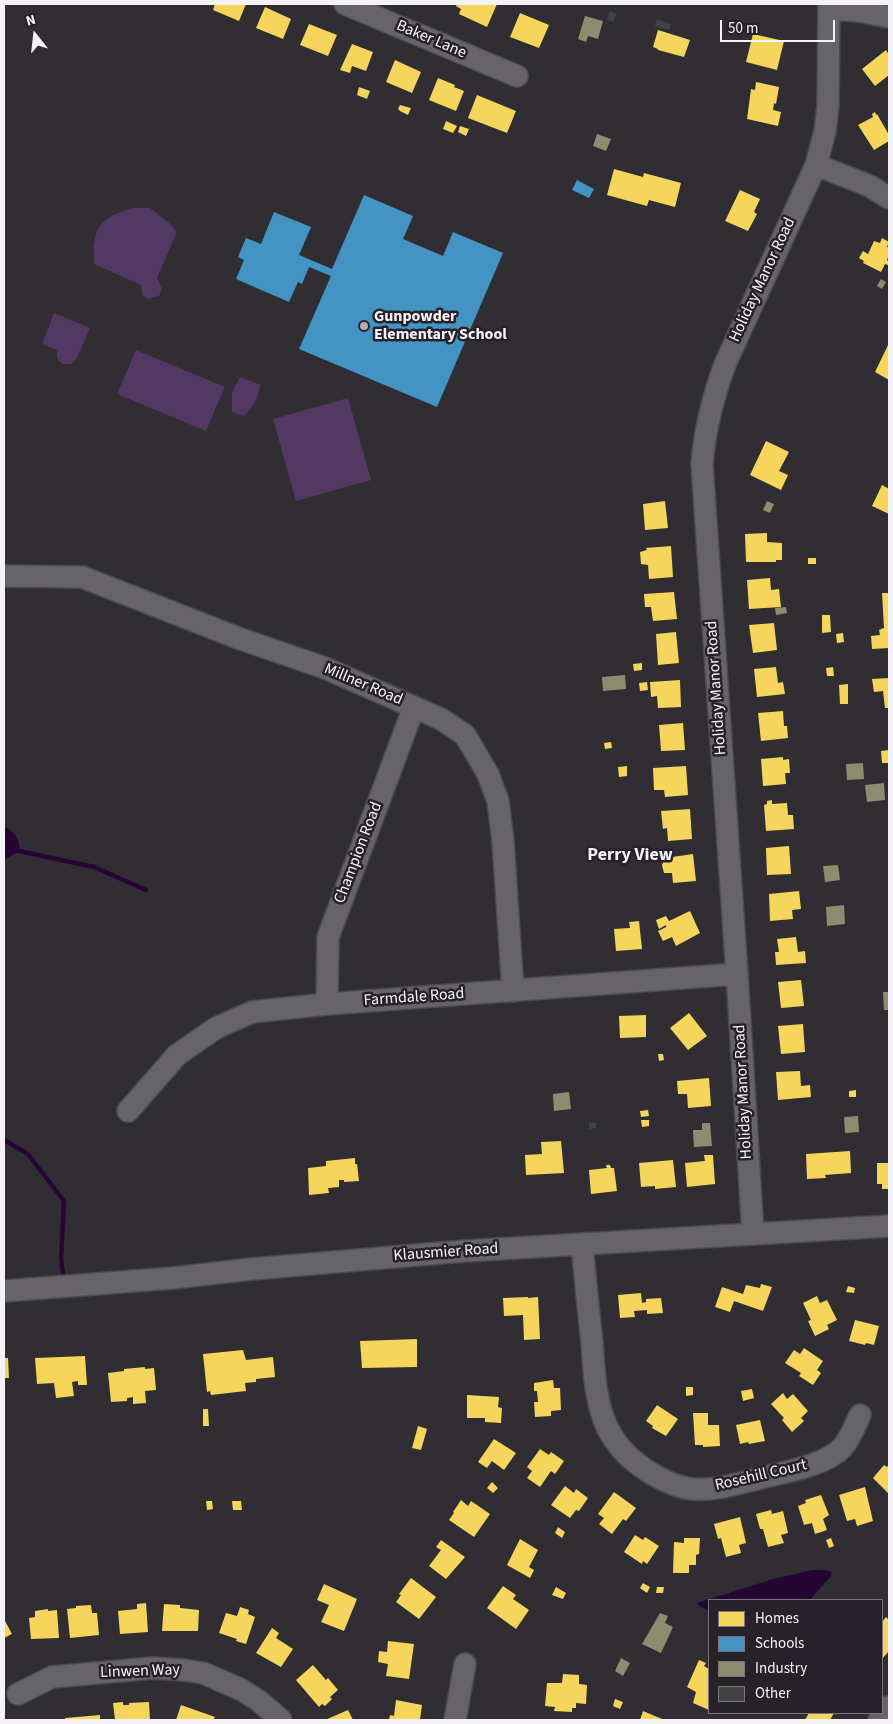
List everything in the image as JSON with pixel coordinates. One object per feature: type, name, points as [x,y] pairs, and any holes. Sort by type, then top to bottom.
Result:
[{"type":"street","name":"Baker Lane","points":[[345,4],[517,76]]},
{"type":"street","points":[[829,7],[889,17]]},
{"type":"street","name":"Holiday Manor Road","points":[[753,1234],[702,464],[715,389],[816,165],[825,131],[828,106],[829,7]]},
{"type":"street","points":[[816,165],[870,186],[889,198]]},
{"type":"street","name":"Millner Road","points":[[4,576],[82,577],[238,638],[325,668],[441,719],[466,735],[488,774],[498,801],[503,841],[512,991]]},
{"type":"street","name":"Champion Road","points":[[327,1004],[328,937],[414,707]]},
{"type":"street","name":"Farmdale Road","points":[[128,1111],[177,1055],[216,1028],[252,1012],[327,1004],[737,974]]},
{"type":"street","name":"Klausmier Road","points":[[4,1291],[173,1278],[252,1269],[464,1251],[889,1226]]},
{"type":"street","name":"Rosehill Court","points":[[582,1244],[596,1387],[602,1413],[607,1427],[616,1442],[641,1467],[662,1480],[677,1486],[694,1489],[720,1488],[825,1459],[842,1448],[860,1415]]},
{"type":"street","points":[[455,1720],[465,1664]]},
{"type":"street","name":"Linwen Way","points":[[18,1694],[52,1677],[153,1668],[184,1670],[203,1673],[242,1690],[259,1701],[281,1720]]},
{"type":"street","points":[[879,1720],[889,1707]]},
{"type":"shaded area","points":[[133,208],[150,208],[177,232],[157,278],[162,289],[159,296],[149,299],[142,295],[141,285],[94,264],[94,242],[100,227],[112,216]]},
{"type":"shaded area","points":[[54,313],[90,328],[77,358],[71,364],[62,364],[57,358],[57,350],[42,344]]},
{"type":"shaded area","points":[[136,350],[225,387],[206,431],[117,394]]},
{"type":"shaded area","points":[[240,377],[261,385],[255,403],[244,416],[232,412],[232,392]]},
{"type":"shaded area","points":[[348,398],[371,480],[296,501],[273,419]]},
{"type":"shaded area","points":[[4,826],[16,836],[19,842],[19,851],[4,860]]},
{"type":"shaded area","points":[[812,1570],[832,1572],[831,1576],[811,1599],[710,1599],[773,1579]]},
{"type":"shaded area","points":[[708,1600],[708,1610],[699,1606],[697,1603]]},
{"type":"building: Homes","points":[[215,4],[246,4],[239,21],[213,10]]},
{"type":"building: Homes","points":[[457,4],[497,4],[487,27],[459,14],[461,9],[456,6]]},
{"type":"building: Homes","points":[[265,7],[291,19],[283,39],[256,28]]},
{"type":"building: Homes","points":[[520,13],[549,25],[539,48],[510,37]]},
{"type":"building: Homes","points":[[309,24],[337,35],[328,56],[300,45]]},
{"type":"building: Homes","points":[[658,30],[690,40],[684,57],[653,47]]},
{"type":"building: Homes","points":[[753,34],[784,41],[777,70],[746,62]]},
{"type":"building: Homes","points":[[352,44],[373,52],[366,71],[352,66],[350,73],[340,70]]},
{"type":"building: Homes","points":[[886,50],[889,55],[889,75],[875,86],[862,69]]},
{"type":"building: Homes","points":[[395,60],[421,72],[412,93],[386,82]]},
{"type":"building: Homes","points":[[438,78],[464,91],[456,111],[429,100]]},
{"type":"building: Homes","points":[[756,82],[779,87],[773,110],[781,112],[778,126],[747,119],[751,89],[755,90]]},
{"type":"building: Homes","points":[[359,87],[370,91],[367,99],[357,95]]},
{"type":"building: Homes","points":[[477,95],[516,111],[507,133],[468,118]]},
{"type":"building: Homes","points":[[400,105],[411,108],[408,115],[398,109]]},
{"type":"building: Homes","points":[[875,112],[889,135],[889,141],[874,150],[858,125],[873,117],[872,114]]},
{"type":"building: Homes","points":[[446,121],[457,126],[453,133],[443,129]]},
{"type":"building: Homes","points":[[460,126],[469,129],[466,136],[458,132]]},
{"type":"building: Homes","points":[[614,169],[643,177],[644,173],[681,183],[675,207],[649,200],[647,206],[607,195]]},
{"type":"building: Homes","points":[[740,190],[760,199],[754,212],[757,214],[748,231],[725,221]]},
{"type":"building: Homes","points":[[882,238],[889,242],[887,260],[889,262],[888,265],[885,264],[881,272],[863,263],[864,261],[859,258],[863,251],[868,254],[874,241],[880,243]]},
{"type":"building: Homes","points":[[889,343],[889,380],[875,372]]},
{"type":"building: Homes","points":[[766,441],[789,452],[779,471],[788,475],[781,490],[750,475]]},
{"type":"building: Homes","points":[[882,485],[889,489],[889,514],[872,506]]},
{"type":"building: Homes","points":[[665,501],[668,528],[645,530],[643,504]]},
{"type":"building: Homes","points":[[767,533],[767,542],[782,543],[782,560],[776,560],[776,562],[746,562],[745,534]]},
{"type":"building: Homes","points":[[671,546],[673,577],[649,579],[648,565],[641,564],[640,552],[647,550],[646,548]]},
{"type":"building: Homes","points":[[808,558],[816,558],[816,564],[808,564]]},
{"type":"building: Homes","points":[[770,578],[771,590],[779,589],[781,607],[749,609],[747,580]]},
{"type":"building: Homes","points":[[674,592],[677,619],[653,621],[651,607],[645,607],[644,594]]},
{"type":"building: Homes","points":[[882,593],[889,593],[889,648],[872,649],[871,636],[880,635],[879,630],[884,628]]},
{"type":"building: Homes","points":[[822,615],[830,615],[831,632],[822,633]]},
{"type":"building: Homes","points":[[774,623],[777,650],[753,653],[749,625]]},
{"type":"building: Homes","points":[[676,632],[679,663],[658,665],[656,634]]},
{"type":"building: Homes","points":[[843,633],[844,642],[837,643],[836,634]]},
{"type":"building: Homes","points":[[642,663],[642,670],[634,671],[633,664]]},
{"type":"building: Homes","points":[[776,667],[778,683],[783,682],[785,694],[757,697],[754,669]]},
{"type":"building: Homes","points":[[833,667],[834,676],[827,676],[826,668]]},
{"type":"building: Homes","points":[[889,678],[889,708],[885,708],[883,691],[874,692],[872,679]]},
{"type":"building: Homes","points":[[680,680],[681,707],[658,708],[657,696],[651,697],[650,682]]},
{"type":"building: Homes","points":[[647,682],[648,690],[640,691],[639,683]]},
{"type":"building: Homes","points":[[848,684],[848,704],[840,704],[839,685]]},
{"type":"building: Homes","points":[[783,711],[784,726],[787,726],[788,738],[761,741],[758,713]]},
{"type":"building: Homes","points":[[683,723],[685,750],[661,751],[659,725]]},
{"type":"building: Homes","points":[[611,742],[612,748],[605,749],[604,743]]},
{"type":"building: Homes","points":[[889,750],[889,763],[882,763],[881,751]]},
{"type":"building: Homes","points":[[783,757],[783,760],[789,759],[790,773],[785,773],[786,784],[763,786],[761,759]]},
{"type":"building: Homes","points":[[627,766],[627,776],[619,777],[618,767]]},
{"type":"building: Homes","points":[[686,766],[688,795],[665,797],[664,790],[654,790],[653,768]]},
{"type":"building: Homes","points":[[772,800],[772,804],[787,803],[788,815],[793,815],[794,829],[766,831],[764,805],[767,804],[767,801]]},
{"type":"building: Homes","points":[[690,809],[692,839],[668,841],[667,828],[663,829],[661,811]]},
{"type":"building: Homes","points":[[789,846],[791,874],[767,875],[766,848]]},
{"type":"building: Homes","points":[[693,854],[696,881],[673,883],[672,873],[664,873],[662,865],[665,858]]},
{"type":"building: Homes","points":[[799,891],[801,909],[792,910],[793,919],[770,921],[769,894]]},
{"type":"building: Homes","points":[[690,911],[700,933],[676,946],[672,937],[663,941],[658,931],[666,927],[666,925],[659,929],[656,920],[666,916],[669,921]]},
{"type":"building: Homes","points":[[639,921],[642,949],[616,951],[614,929],[630,928],[629,922]]},
{"type":"building: Homes","points":[[796,937],[798,952],[805,951],[806,963],[776,965],[775,952],[779,952],[777,939]]},
{"type":"building: Homes","points":[[801,980],[804,1006],[781,1008],[778,982]]},
{"type":"building: Homes","points":[[689,1013],[707,1036],[688,1050],[670,1028]]},
{"type":"building: Homes","points":[[646,1015],[646,1037],[620,1038],[619,1016]]},
{"type":"building: Homes","points":[[803,1024],[805,1052],[781,1054],[778,1026]]},
{"type":"building: Homes","points":[[658,1054],[663,1054],[664,1060],[659,1061]]},
{"type":"building: Homes","points":[[800,1071],[801,1086],[810,1085],[811,1097],[778,1100],[776,1072]]},
{"type":"building: Homes","points":[[709,1078],[711,1106],[688,1108],[687,1094],[678,1094],[677,1081]]},
{"type":"building: Homes","points":[[856,1090],[856,1097],[849,1097],[849,1091]]},
{"type":"building: Homes","points":[[648,1110],[649,1116],[641,1117],[640,1111]]},
{"type":"building: Homes","points":[[641,1120],[649,1120],[649,1126],[642,1127]]},
{"type":"building: Homes","points":[[561,1141],[564,1173],[526,1175],[525,1155],[542,1154],[541,1142]]},
{"type":"building: Homes","points":[[850,1151],[851,1173],[825,1175],[826,1178],[807,1179],[806,1154]]},
{"type":"building: Homes","points":[[704,1155],[713,1155],[715,1184],[687,1187],[685,1163],[705,1161]]},
{"type":"building: Homes","points":[[355,1158],[359,1181],[344,1182],[344,1180],[339,1180],[339,1187],[328,1188],[329,1193],[309,1195],[308,1168],[326,1166],[326,1161]]},
{"type":"building: Homes","points":[[673,1160],[676,1187],[655,1189],[655,1186],[641,1187],[639,1163]]},
{"type":"building: Homes","points":[[877,1163],[889,1163],[889,1189],[882,1189],[882,1184],[877,1184]]},
{"type":"building: Homes","points":[[606,1165],[614,1168],[617,1191],[591,1194],[589,1170],[607,1168]]},
{"type":"building: Homes","points":[[761,1284],[772,1287],[763,1311],[734,1301],[730,1312],[715,1307],[722,1287],[743,1294],[746,1285],[760,1288]]},
{"type":"building: Homes","points":[[848,1286],[855,1288],[854,1293],[846,1292]]},
{"type":"building: Homes","points":[[641,1293],[642,1303],[646,1302],[646,1299],[661,1298],[663,1313],[647,1314],[647,1310],[634,1311],[635,1317],[620,1318],[618,1295]]},
{"type":"building: Homes","points":[[817,1296],[820,1303],[827,1300],[837,1320],[827,1325],[829,1329],[815,1336],[808,1321],[811,1320],[803,1303]]},
{"type":"building: Homes","points":[[538,1297],[540,1339],[524,1340],[523,1315],[504,1316],[503,1298]]},
{"type":"building: Homes","points":[[855,1320],[879,1326],[874,1345],[849,1341]]},
{"type":"building: Homes","points":[[417,1339],[417,1367],[362,1368],[360,1341]]},
{"type":"building: Homes","points":[[804,1348],[823,1361],[817,1370],[821,1373],[813,1385],[799,1376],[801,1373],[785,1363],[794,1350],[800,1354]]},
{"type":"building: Homes","points":[[243,1350],[246,1360],[273,1357],[275,1377],[256,1379],[256,1382],[245,1383],[246,1391],[211,1395],[210,1391],[207,1392],[203,1354]]},
{"type":"building: Homes","points":[[85,1356],[87,1385],[78,1385],[78,1381],[72,1382],[74,1396],[56,1398],[54,1383],[37,1384],[35,1358]]},
{"type":"building: Homes","points":[[4,1358],[8,1358],[9,1378],[4,1378]]},
{"type":"building: Homes","points":[[145,1367],[145,1369],[154,1368],[156,1390],[145,1391],[146,1403],[133,1404],[133,1397],[127,1398],[127,1401],[111,1402],[108,1373]]},
{"type":"building: Homes","points":[[553,1380],[554,1388],[560,1388],[561,1410],[551,1411],[551,1416],[535,1417],[534,1402],[538,1402],[537,1391],[534,1391],[534,1383]]},
{"type":"building: Homes","points":[[686,1387],[693,1387],[693,1395],[686,1396]]},
{"type":"building: Homes","points":[[752,1389],[754,1398],[743,1401],[741,1391]]},
{"type":"building: Homes","points":[[783,1393],[787,1399],[793,1394],[808,1411],[801,1418],[804,1421],[792,1432],[782,1420],[784,1418],[771,1404]]},
{"type":"building: Homes","points":[[467,1395],[499,1397],[498,1407],[502,1408],[501,1423],[485,1422],[485,1418],[467,1418]]},
{"type":"building: Homes","points":[[657,1405],[678,1419],[666,1436],[652,1428],[653,1426],[646,1421]]},
{"type":"building: Homes","points":[[203,1409],[208,1409],[209,1426],[203,1426]]},
{"type":"building: Homes","points":[[693,1413],[708,1413],[708,1425],[719,1425],[720,1446],[703,1447],[703,1445],[695,1445]]},
{"type":"building: Homes","points":[[760,1420],[765,1441],[740,1444],[736,1425]]},
{"type":"building: Homes","points":[[418,1426],[427,1429],[421,1450],[412,1448]]},
{"type":"building: Homes","points":[[494,1439],[516,1453],[504,1470],[492,1461],[487,1468],[478,1462]]},
{"type":"building: Homes","points":[[540,1449],[549,1455],[551,1452],[564,1461],[555,1474],[551,1471],[540,1487],[527,1478],[532,1471],[527,1467]]},
{"type":"building: Homes","points":[[889,1464],[889,1494],[873,1478],[884,1465],[887,1467]]},
{"type":"building: Homes","points":[[492,1482],[498,1488],[493,1493],[487,1488]]},
{"type":"building: Homes","points":[[565,1486],[574,1493],[576,1489],[588,1498],[579,1511],[576,1510],[570,1518],[551,1505]]},
{"type":"building: Homes","points":[[865,1487],[873,1521],[857,1526],[855,1519],[847,1521],[839,1495]]},
{"type":"building: Homes","points":[[614,1492],[636,1508],[626,1521],[623,1519],[612,1534],[599,1524],[604,1518],[598,1514]]},
{"type":"building: Homes","points":[[821,1495],[829,1515],[823,1519],[827,1530],[815,1534],[812,1523],[804,1525],[798,1506],[806,1503],[805,1500]]},
{"type":"building: Homes","points":[[461,1500],[468,1506],[471,1501],[490,1514],[474,1537],[449,1520]]},
{"type":"building: Homes","points":[[206,1501],[212,1501],[213,1509],[207,1510]]},
{"type":"building: Homes","points":[[232,1501],[241,1501],[242,1510],[233,1510]]},
{"type":"building: Homes","points":[[771,1510],[772,1514],[783,1511],[788,1533],[781,1535],[784,1543],[768,1547],[756,1514]]},
{"type":"building: Homes","points":[[740,1517],[746,1543],[739,1545],[741,1553],[726,1557],[721,1538],[718,1539],[714,1524]]},
{"type":"building: Homes","points":[[558,1527],[565,1532],[562,1538],[555,1533]]},
{"type":"building: Homes","points":[[635,1535],[643,1540],[645,1537],[659,1546],[647,1564],[643,1561],[642,1564],[624,1552]]},
{"type":"building: Homes","points":[[684,1538],[700,1538],[696,1565],[689,1565],[689,1573],[673,1573],[674,1542],[684,1543]]},
{"type":"building: Homes","points":[[831,1538],[834,1546],[829,1548],[826,1540]]},
{"type":"building: Homes","points":[[520,1539],[538,1550],[529,1567],[534,1570],[530,1578],[507,1565]]},
{"type":"building: Homes","points":[[441,1540],[465,1557],[446,1579],[429,1566],[441,1550],[436,1547]]},
{"type":"building: Homes","points":[[411,1578],[436,1597],[419,1619],[396,1602],[401,1595],[399,1594]]},
{"type":"building: Homes","points":[[643,1583],[650,1587],[647,1593],[640,1588]]},
{"type":"building: Homes","points":[[324,1584],[357,1599],[344,1631],[321,1622],[329,1605],[317,1600]]},
{"type":"building: Homes","points":[[503,1586],[516,1595],[513,1599],[529,1610],[516,1629],[487,1608]]},
{"type":"building: Homes","points":[[556,1587],[566,1593],[563,1599],[552,1595]]},
{"type":"building: Homes","points":[[657,1587],[664,1587],[663,1593],[656,1593]]},
{"type":"building: Homes","points":[[146,1603],[148,1632],[120,1634],[118,1611],[137,1609],[137,1604]]},
{"type":"building: Homes","points":[[164,1604],[180,1605],[180,1608],[199,1610],[198,1631],[162,1631]]},
{"type":"building: Homes","points":[[91,1605],[92,1613],[97,1613],[99,1635],[70,1638],[67,1609]]},
{"type":"building: Homes","points":[[240,1607],[249,1610],[248,1614],[255,1617],[246,1644],[219,1633],[226,1613],[237,1616]]},
{"type":"building: Homes","points":[[48,1609],[48,1611],[57,1610],[59,1638],[31,1639],[29,1618],[35,1617],[35,1611]]},
{"type":"building: Homes","points":[[886,1617],[889,1620],[889,1651],[883,1658],[883,1621]]},
{"type":"building: Homes","points":[[4,1619],[12,1634],[4,1638]]},
{"type":"building: Homes","points":[[272,1628],[279,1633],[276,1638],[293,1649],[281,1667],[256,1653]]},
{"type":"building: Homes","points":[[388,1641],[414,1644],[409,1679],[386,1676],[388,1664],[378,1662],[379,1651],[387,1652]]},
{"type":"building: Homes","points":[[699,1660],[706,1663],[704,1666],[708,1668],[708,1710],[693,1703],[696,1692],[687,1687]]},
{"type":"building: Homes","points":[[313,1665],[338,1690],[330,1697],[332,1699],[325,1706],[322,1704],[319,1707],[296,1680]]},
{"type":"building: Homes","points":[[563,1674],[579,1675],[579,1684],[587,1685],[586,1704],[576,1703],[576,1708],[572,1708],[572,1712],[554,1711],[555,1707],[545,1706],[547,1683],[562,1683]]},
{"type":"building: Homes","points":[[615,1699],[623,1702],[620,1709],[613,1706]]},
{"type":"building: Homes","points":[[396,1700],[422,1705],[420,1720],[389,1720],[390,1715],[394,1716]]},
{"type":"building: Homes","points":[[123,1702],[123,1705],[129,1705],[129,1703],[149,1702],[150,1720],[115,1720],[113,1703]]},
{"type":"building: Homes","points":[[181,1705],[215,1717],[213,1720],[176,1720]]},
{"type":"building: Homes","points":[[348,1710],[353,1720],[325,1720]]},
{"type":"building: Homes","points":[[643,1711],[662,1719],[668,1720],[640,1720]]},
{"type":"building: Homes","points":[[808,1714],[833,1714],[830,1720],[805,1720]]},
{"type":"building: Homes","points":[[100,1715],[100,1720],[65,1720],[65,1718]]},
{"type":"building: Schools","points":[[577,180],[594,189],[589,198],[572,190]]},
{"type":"building: Schools","points":[[364,195],[413,216],[403,239],[443,256],[453,232],[503,253],[437,407],[299,349],[331,276],[309,267],[302,284],[298,282],[289,302],[236,279],[244,260],[238,257],[246,238],[261,244],[274,212],[311,227],[299,255],[332,269]]},
{"type":"building: Industry","points":[[585,16],[603,21],[598,39],[588,36],[586,42],[578,39]]},
{"type":"building: Industry","points":[[597,134],[611,139],[606,151],[593,146]]},
{"type":"building: Industry","points":[[881,279],[886,282],[882,289],[877,286]]},
{"type":"building: Industry","points":[[767,501],[774,504],[770,513],[763,510]]},
{"type":"building: Industry","points":[[786,607],[787,613],[776,615],[775,608]]},
{"type":"building: Industry","points":[[625,675],[626,689],[603,691],[602,677]]},
{"type":"building: Industry","points":[[863,763],[864,779],[847,780],[846,764]]},
{"type":"building: Industry","points":[[884,783],[885,800],[867,802],[865,785]]},
{"type":"building: Industry","points":[[838,865],[840,880],[825,882],[823,866]]},
{"type":"building: Industry","points":[[844,905],[845,924],[827,926],[826,907]]},
{"type":"building: Industry","points":[[883,992],[889,992],[889,1010],[884,1010]]},
{"type":"building: Industry","points":[[569,1092],[571,1109],[554,1111],[553,1094]]},
{"type":"building: Industry","points":[[858,1116],[859,1132],[845,1133],[844,1117]]},
{"type":"building: Industry","points":[[702,1123],[710,1123],[712,1146],[694,1147],[693,1130],[702,1130]]},
{"type":"building: Industry","points":[[660,1613],[668,1616],[665,1623],[673,1627],[661,1653],[642,1644]]},
{"type":"building: Industry","points":[[621,1658],[630,1663],[623,1676],[615,1671]]},
{"type":"building: Other","points":[[610,11],[616,14],[613,22],[607,20]]},
{"type":"building: Other","points":[[657,19],[671,24],[669,30],[655,26]]},
{"type":"building: Other","points":[[589,1123],[596,1123],[596,1128],[589,1129]]},
{"type":"waterway","points":[[19,851],[94,867],[146,890]]},
{"type":"waterway","points":[[4,1140],[28,1154],[64,1201],[61,1258],[63,1274]]},
{"type":"place","name":"Gunpowder Elementary School","points":[[364,326]]},
{"type":"district","name":"Perry View","points":[[630,856]]}]
